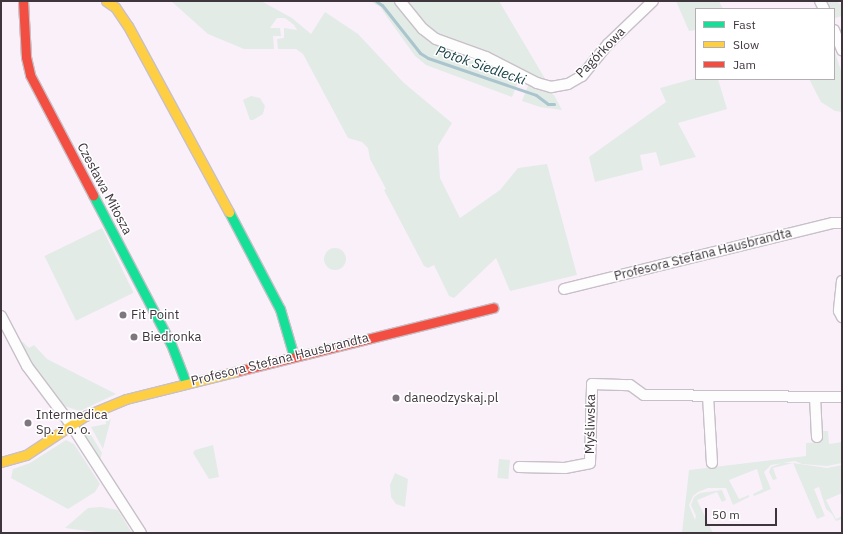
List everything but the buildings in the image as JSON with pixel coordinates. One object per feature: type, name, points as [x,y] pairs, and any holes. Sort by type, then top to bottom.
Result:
[{"type":"street","name":"Czesława Miłosza","points":[[23,1],[26,57],[30,75],[171,344],[186,383]]},
{"type":"street","points":[[106,1],[115,7],[128,26],[172,103],[280,309],[294,357]]},
{"type":"street","name":"Pagórkowa","points":[[400,1],[423,29],[436,39],[486,57],[537,83],[551,87],[568,84],[582,76],[608,44],[653,1]]},
{"type":"street","points":[[835,32],[842,50]]},
{"type":"street","name":"Profesora Stefana Hausbrandta","points":[[564,289],[833,223],[842,223]]},
{"type":"street","points":[[842,281],[839,311],[842,317]]},
{"type":"street","name":"Profesora Stefana Hausbrandta","points":[[1,462],[26,455],[109,404],[186,383],[493,308]]},
{"type":"street","points":[[1,316],[27,366],[72,426],[141,533]]},
{"type":"street","name":"Myśliwska","points":[[519,467],[565,468],[590,463],[592,384],[630,385],[644,395],[842,397]]},
{"type":"street","points":[[708,396],[712,463]]},
{"type":"street","points":[[815,397],[817,438]]},
{"type":"shaded area","points":[[171,1],[261,1],[292,18],[311,34],[325,12],[358,34],[404,83],[452,123],[438,146],[440,178],[460,218],[500,190],[518,168],[547,164],[577,275],[510,291],[496,258],[454,298],[449,296],[434,265],[428,268],[424,266],[384,190],[386,189],[370,159],[368,148],[362,142],[348,138],[303,54],[296,49],[278,49],[277,39],[284,38],[284,28],[297,30],[294,25],[285,18],[277,18],[270,28],[280,28],[281,36],[273,36],[274,49],[244,49],[208,34]]},
{"type":"shaded area","points":[[370,1],[396,1],[423,33],[495,64],[516,76],[519,80],[512,97],[426,65],[415,56],[380,7]]},
{"type":"shaded area","points":[[406,1],[499,1],[547,82],[488,53],[442,36],[428,27]]},
{"type":"shaded area","points":[[676,1],[719,1],[722,8],[695,8],[695,30],[689,31]]},
{"type":"shaded area","points":[[825,1],[836,1],[842,5],[842,16],[835,18],[835,8],[828,8]]},
{"type":"shaded area","points":[[835,52],[842,74],[842,112],[835,111],[821,102],[810,80],[835,80]]},
{"type":"shaded area","points":[[695,78],[695,80],[718,80],[727,109],[678,123],[696,157],[660,166],[656,152],[640,155],[643,170],[595,182],[589,157],[666,102],[660,88]]},
{"type":"shaded area","points":[[529,83],[554,95],[562,110],[540,107],[522,101]]},
{"type":"shaded area","points":[[251,96],[260,98],[265,106],[263,114],[253,120],[250,120],[243,100]]},
{"type":"shaded area","points":[[102,228],[134,293],[76,321],[44,256]]},
{"type":"shaded area","points":[[335,248],[343,251],[346,259],[343,267],[335,270],[327,267],[324,259],[327,251]]},
{"type":"shaded area","points":[[23,342],[29,348],[34,345],[47,359],[116,394],[80,411],[64,406],[22,350],[19,344]]},
{"type":"shaded area","points":[[111,419],[103,449],[91,427],[106,424],[106,421]]},
{"type":"shaded area","points":[[85,425],[102,453],[100,460],[85,437]]},
{"type":"shaded area","points":[[822,431],[828,431],[829,444],[842,442],[842,463],[827,466],[802,464],[795,461],[771,465],[764,472],[771,489],[754,496],[753,494],[763,489],[757,469],[729,480],[739,499],[749,495],[749,497],[733,505],[726,488],[708,488],[698,492],[693,496],[689,505],[695,520],[696,516],[691,505],[694,497],[700,493],[722,490],[726,500],[722,502],[717,492],[697,500],[713,533],[682,533],[689,470],[806,456],[806,443],[822,442]]},
{"type":"shaded area","points":[[66,440],[74,444],[100,484],[95,492],[68,509],[11,478],[13,469],[30,463]]},
{"type":"shaded area","points":[[213,445],[219,477],[209,479],[193,453],[195,450]]},
{"type":"shaded area","points":[[499,459],[510,460],[508,479],[497,478]]},
{"type":"shaded area","points":[[782,463],[793,463],[773,468],[777,479],[773,480],[769,472],[771,467]]},
{"type":"shaded area","points":[[793,463],[827,468],[842,465],[842,493],[826,500],[836,519],[842,516],[842,519],[836,521],[832,514],[826,509],[819,487],[814,489],[825,516],[817,519]]},
{"type":"shaded area","points":[[395,473],[408,479],[405,507],[396,504],[391,497],[390,485]]},
{"type":"shaded area","points":[[101,507],[118,510],[132,533],[103,533],[65,528],[88,508]]},
{"type":"waterway","name":"Potok Siedlecki","points":[[376,1],[382,5],[420,53],[428,58],[536,95],[548,104],[554,104]]},
{"type":"waterway","points":[[137,311],[139,316]]},
{"type":"traffic: fast","points":[[93,195],[171,344],[186,383]]},
{"type":"traffic: fast","points":[[229,212],[280,309],[294,357]]},
{"type":"traffic: slow","points":[[106,1],[115,7],[128,26],[229,212]]},
{"type":"traffic: slow","points":[[1,462],[26,455],[85,416],[126,399],[238,371]]},
{"type":"traffic: jam","points":[[23,1],[26,57],[30,75],[93,195]]},
{"type":"traffic: jam","points":[[238,371],[493,308]]},
{"type":"place","name":"Fit Point","points":[[123,315]]},
{"type":"place","name":"Biedronka","points":[[134,337]]},
{"type":"place","name":"daneodzyskaj.pl","points":[[396,398]]},
{"type":"place","name":"Intermedica Sp. z o. o.","points":[[28,423]]}]
